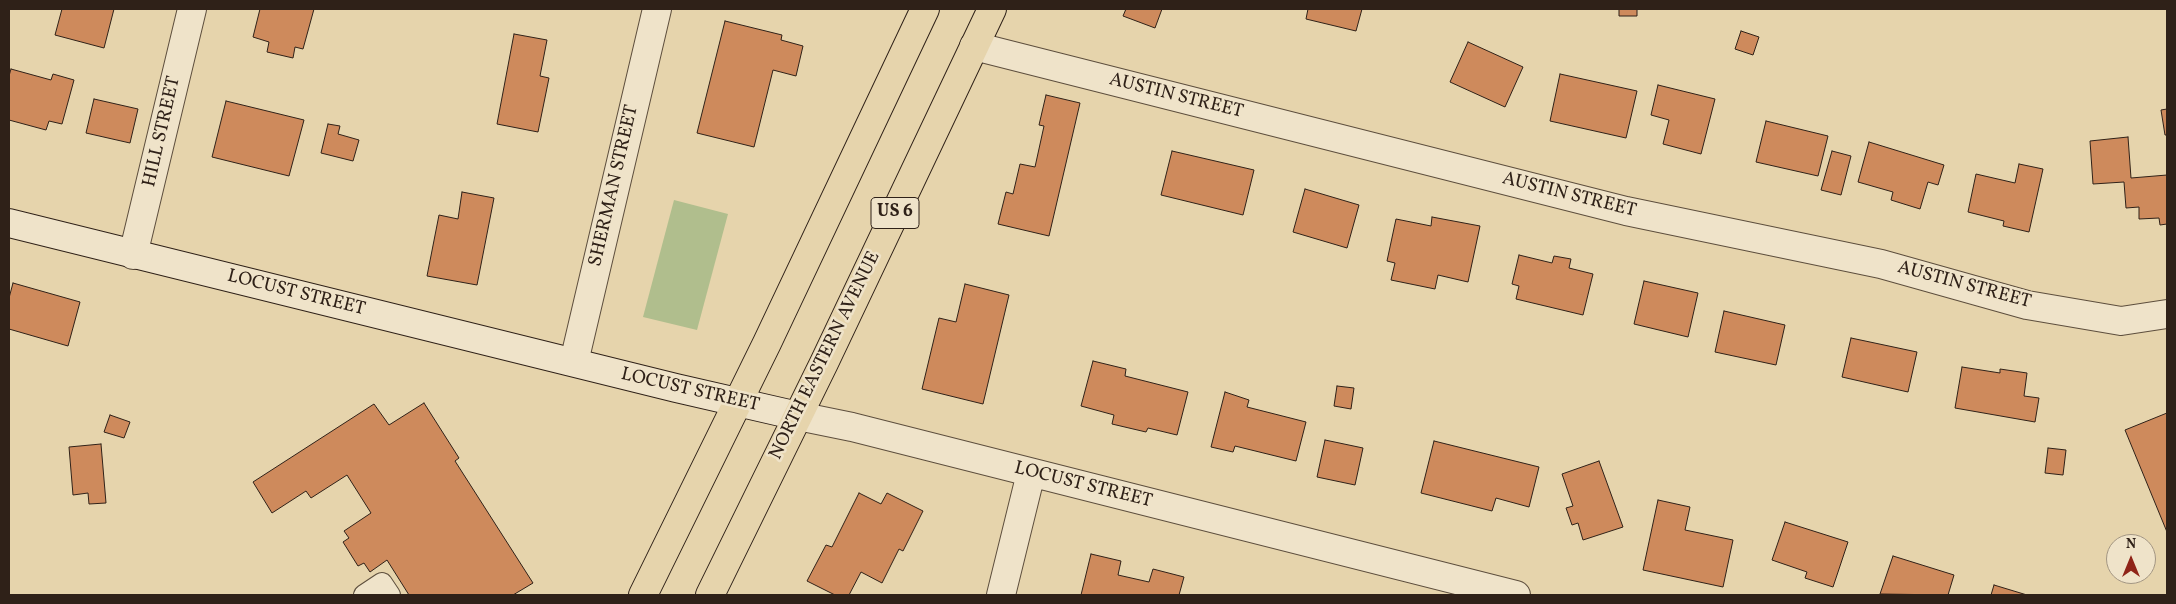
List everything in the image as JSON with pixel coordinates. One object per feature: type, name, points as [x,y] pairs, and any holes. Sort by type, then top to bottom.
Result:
[{"type":"main road","points":[[643,595],[925,9]]},
{"type":"main road","name":"NORTH EASTERN AVENUE","points":[[710,595],[798,416],[992,9]]},
{"type":"street","name":"HILL STREET","points":[[133,255],[192,9]]},
{"type":"street","name":"SHERMAN STREET","points":[[574,362],[657,9]]},
{"type":"street","name":"AUSTIN STREET","points":[[974,46],[1626,211],[1881,264],[2026,305],[2121,321],[2167,314]]},
{"type":"street","name":"LOCUST STREET","points":[[9,223],[737,402],[852,427],[1460,588],[1516,595]]},
{"type":"street","points":[[1001,595],[1031,473]]},
{"type":"lane","points":[[364,595],[382,583],[390,595]]},
{"type":"green space","points":[[674,200],[728,214],[697,330],[643,317]]},
{"type":"building","points":[[62,9],[114,9],[104,48],[55,35]]},
{"type":"building","points":[[260,9],[314,9],[303,49],[295,47],[293,58],[267,52],[269,42],[253,37]]},
{"type":"building","points":[[1126,9],[1162,9],[1155,28],[1123,16]]},
{"type":"building","points":[[1308,9],[1362,9],[1356,31],[1306,19]]},
{"type":"building","points":[[1619,9],[1637,9],[1637,16],[1619,16]]},
{"type":"building","points":[[725,21],[782,35],[781,40],[803,46],[796,76],[773,70],[754,147],[697,133]]},
{"type":"building","points":[[1741,31],[1759,37],[1753,55],[1735,49]]},
{"type":"building","points":[[514,34],[547,40],[540,76],[549,78],[538,132],[497,124]]},
{"type":"building","points":[[1468,42],[1523,67],[1505,107],[1450,82]]},
{"type":"building","points":[[11,69],[51,80],[53,74],[74,80],[62,124],[49,121],[46,130],[9,120],[9,76]]},
{"type":"building","points":[[1560,74],[1637,91],[1626,138],[1550,121]]},
{"type":"building","points":[[1658,85],[1715,99],[1701,154],[1663,144],[1669,120],[1651,115]]},
{"type":"building","points":[[1046,95],[1080,103],[1049,236],[998,224],[1006,192],[1013,194],[1020,164],[1035,167],[1044,126],[1039,125]]},
{"type":"building","points":[[94,99],[138,109],[130,143],[86,133]]},
{"type":"building","points":[[226,101],[304,120],[289,176],[212,157]]},
{"type":"building","points":[[2167,109],[2167,135],[2165,135],[2161,110]]},
{"type":"building","points":[[1766,121],[1828,136],[1818,176],[1756,162]]},
{"type":"building","points":[[328,124],[340,126],[338,134],[359,140],[353,161],[321,153]]},
{"type":"building","points":[[2128,137],[2131,178],[2167,175],[2167,224],[2160,225],[2159,218],[2139,219],[2139,207],[2126,208],[2124,182],[2093,184],[2090,141]]},
{"type":"building","points":[[1869,142],[1944,165],[1938,185],[1928,182],[1920,209],[1891,200],[1893,192],[1858,182]]},
{"type":"building","points":[[1172,151],[1254,170],[1243,215],[1161,195]]},
{"type":"building","points":[[1832,151],[1851,156],[1841,195],[1821,190]]},
{"type":"building","points":[[2019,164],[2043,169],[2029,232],[2003,226],[2004,221],[1968,212],[1976,174],[2015,183]]},
{"type":"building","points":[[1305,189],[1359,205],[1347,248],[1293,232]]},
{"type":"building","points":[[462,192],[494,198],[477,285],[427,276],[439,215],[458,219]]},
{"type":"building","points":[[1432,217],[1480,226],[1468,282],[1438,275],[1435,289],[1391,280],[1395,263],[1387,261],[1396,219],[1431,226]]},
{"type":"building","points":[[1519,255],[1552,263],[1554,256],[1571,259],[1569,268],[1593,274],[1583,315],[1516,299],[1519,286],[1512,284]]},
{"type":"building","points":[[1644,281],[1698,293],[1688,337],[1634,324]]},
{"type":"building","points":[[13,283],[80,302],[68,346],[9,329],[9,298]]},
{"type":"building","points":[[965,284],[1009,295],[983,404],[922,389],[939,318],[956,322]]},
{"type":"building","points":[[1724,311],[1785,325],[1776,365],[1715,352]]},
{"type":"building","points":[[1851,338],[1917,352],[1908,392],[1842,377]]},
{"type":"building","points":[[1093,361],[1126,369],[1125,376],[1188,392],[1177,435],[1148,428],[1146,432],[1112,424],[1114,415],[1081,406]]},
{"type":"building","points":[[1962,367],[2000,373],[2000,369],[2027,373],[2024,396],[2039,398],[2035,422],[1955,408]]},
{"type":"building","points":[[1337,386],[1354,388],[1351,409],[1334,406]]},
{"type":"building","points":[[1225,392],[1249,400],[1247,407],[1306,422],[1296,461],[1235,446],[1233,452],[1211,447]]},
{"type":"building","points":[[424,403],[459,458],[455,461],[533,583],[513,595],[409,595],[387,560],[370,572],[364,563],[358,566],[343,542],[349,538],[344,531],[371,513],[347,475],[311,498],[306,491],[272,513],[253,482],[374,404],[389,425]]},
{"type":"building","points":[[2167,413],[2167,532],[2125,430]]},
{"type":"building","points":[[110,415],[130,422],[124,438],[104,432]]},
{"type":"building","points":[[1325,440],[1363,448],[1355,485],[1317,477]]},
{"type":"building","points":[[1434,441],[1539,467],[1529,507],[1496,498],[1492,511],[1421,493]]},
{"type":"building","points":[[101,444],[106,503],[89,504],[88,493],[73,495],[69,447]]},
{"type":"building","points":[[2048,448],[2066,450],[2063,475],[2045,473]]},
{"type":"building","points":[[1599,461],[1623,527],[1583,540],[1578,523],[1572,525],[1566,508],[1573,506],[1562,474]]},
{"type":"building","points":[[859,493],[881,504],[887,493],[923,511],[903,551],[899,549],[882,583],[861,572],[849,595],[835,595],[807,581],[826,545],[832,547]]},
{"type":"building","points":[[1658,500],[1690,507],[1685,530],[1733,540],[1723,587],[1643,570]]},
{"type":"building","points":[[1785,522],[1848,542],[1833,587],[1805,578],[1807,572],[1772,560]]},
{"type":"building","points":[[1091,554],[1121,561],[1118,575],[1149,582],[1153,569],[1184,577],[1179,595],[1081,595]]},
{"type":"building","points":[[1893,556],[1954,575],[1948,595],[1880,594]]},
{"type":"building","points":[[1994,585],[2027,595],[1991,595]]}]
